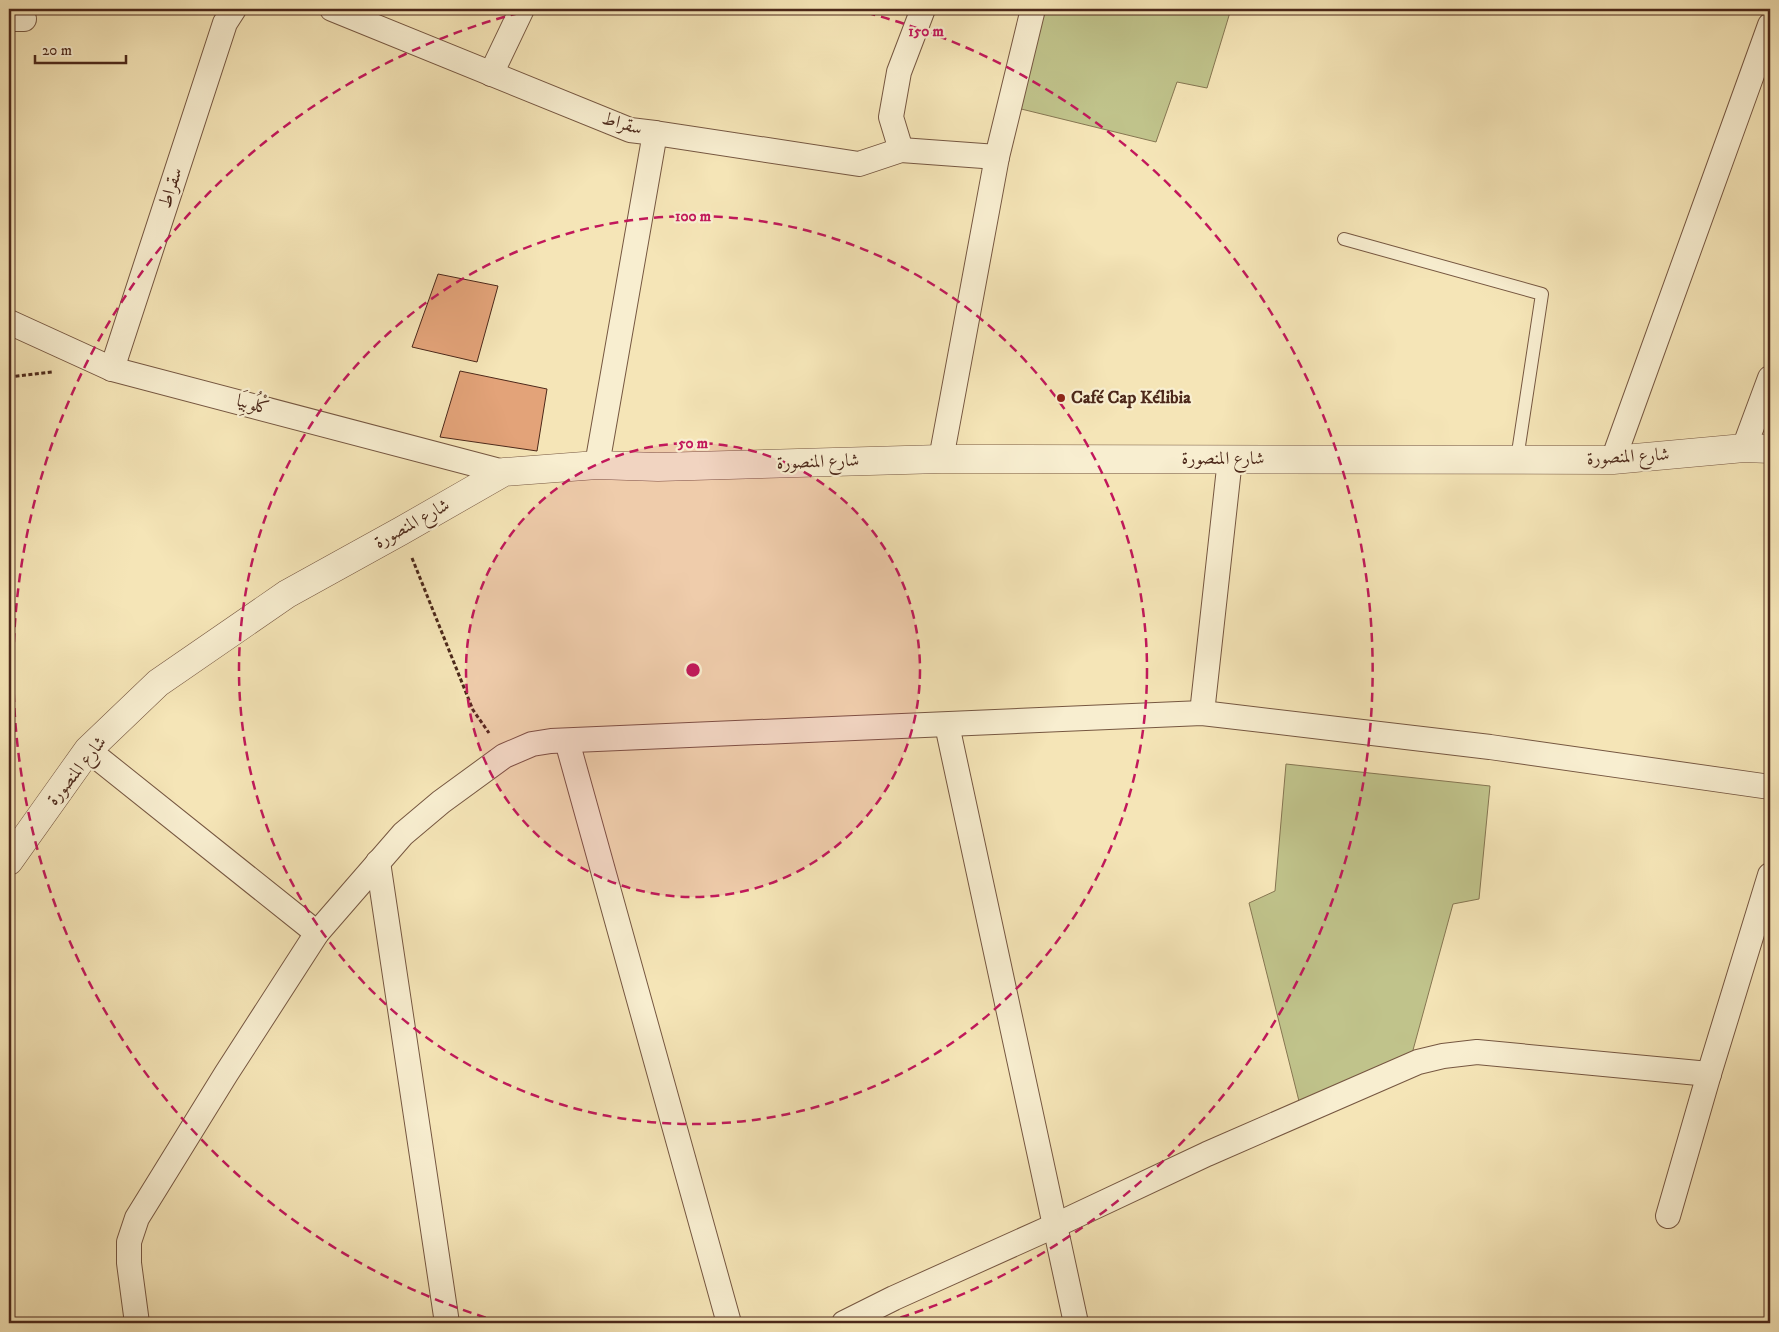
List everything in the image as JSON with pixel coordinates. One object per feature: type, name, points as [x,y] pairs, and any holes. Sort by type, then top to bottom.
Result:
[{"type":"street","name":"سقراط","points":[[112,369],[225,23],[234,9]]},
{"type":"street","name":"سقراط","points":[[332,9],[630,130],[655,133],[597,466]]},
{"type":"street","points":[[491,74],[522,9]]},
{"type":"street","points":[[901,150],[891,117],[899,72],[923,9]]},
{"type":"street","points":[[941,459],[997,157],[1033,9]]},
{"type":"street","points":[[1613,460],[1770,25]]},
{"type":"street","points":[[655,133],[859,164],[901,150],[997,157]]},
{"type":"street","name":"كْلُوبِيَا","points":[[9,322],[112,369],[504,472]]},
{"type":"street","points":[[1757,448],[1770,378]]},
{"type":"street","name":"شارع المنصورة","points":[[9,861],[88,750],[158,683],[287,594],[504,472],[597,466],[658,467],[941,459],[1613,460],[1757,448]]},
{"type":"street","points":[[1202,713],[1230,459]]},
{"type":"street","points":[[137,1323],[129,1263],[129,1242],[138,1218],[226,1074],[317,933],[403,834],[441,802],[504,756],[532,744],[1202,713],[1490,746],[1770,787]]},
{"type":"street","points":[[946,725],[1076,1323]]},
{"type":"street","points":[[567,741],[729,1323]]},
{"type":"street","points":[[88,750],[317,933]]},
{"type":"street","points":[[378,862],[447,1323]]},
{"type":"street","points":[[1668,1216],[1770,875]]},
{"type":"street","points":[[844,1323],[894,1298],[1207,1154],[1418,1062],[1443,1056],[1477,1052],[1709,1074]]},
{"type":"lane","points":[[1344,239],[1542,294],[1517,459]]},
{"type":"path","points":[[401,531],[473,710],[504,756]]},
{"type":"green space","points":[[1031,9],[1231,9],[1207,88],[1177,82],[1156,142],[1013,107]]},
{"type":"green space","points":[[1286,764],[1490,786],[1479,899],[1453,904],[1410,1061],[1302,1113],[1249,903],[1275,891]]},
{"type":"building","points":[[438,274],[498,286],[477,362],[412,347]]},
{"type":"building","points":[[460,371],[547,389],[537,451],[440,437]]},
{"type":"place","name":"Café Cap Kélibia","points":[[1061,398]]}]
